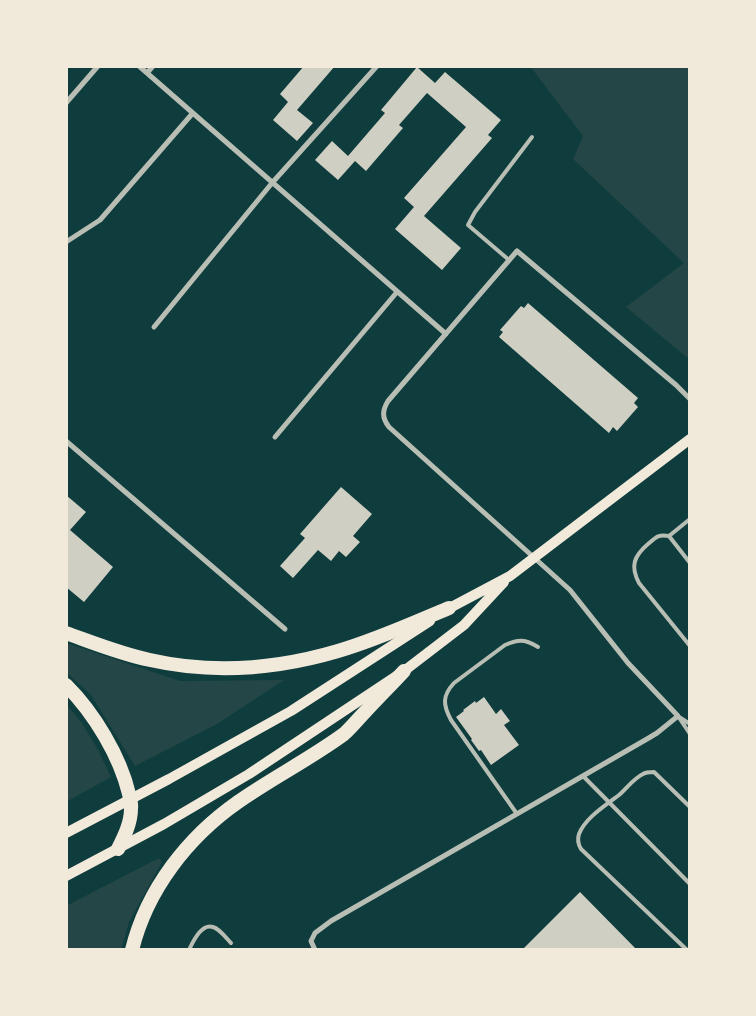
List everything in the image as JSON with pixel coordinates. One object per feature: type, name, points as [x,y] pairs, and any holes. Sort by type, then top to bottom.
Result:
[{"type":"highway","points":[[66,633],[124,653],[168,664],[211,668],[260,666],[301,660],[339,651],[449,608]]},
{"type":"highway","points":[[132,950],[138,927],[152,896],[181,853],[205,829],[238,802],[345,733],[404,671]]},
{"type":"highway","points":[[66,685],[80,700],[100,729],[123,775],[132,808],[126,832],[118,849]]},
{"type":"main road","points":[[66,876],[192,808],[249,774],[404,671],[464,625],[510,576],[690,439]]},
{"type":"main road","points":[[66,833],[201,762],[291,711],[449,608],[510,576]]},
{"type":"street","points":[[66,104],[98,66]]},
{"type":"street","points":[[139,66],[446,334]]},
{"type":"street","points":[[147,73],[153,66]]},
{"type":"street","points":[[154,327],[272,183],[377,66]]},
{"type":"street","points":[[66,242],[100,220],[192,114]]},
{"type":"street","points":[[314,950],[311,941],[315,933],[331,921],[652,736],[678,716],[628,663],[570,590],[389,427],[383,415],[388,401],[517,251],[676,385],[690,399]]},
{"type":"street","points":[[275,436],[397,292]]},
{"type":"street","points":[[66,441],[285,629]]},
{"type":"lane","points":[[509,260],[468,225],[475,212],[532,137]]},
{"type":"lane","points":[[669,536],[690,519]]},
{"type":"lane","points":[[690,563],[669,536],[664,535],[657,536],[639,552],[635,560],[634,569],[639,583],[690,646]]},
{"type":"lane","points":[[517,814],[451,720],[446,711],[445,701],[446,694],[454,682],[505,645],[523,640],[538,647]]},
{"type":"lane","points":[[678,716],[690,724]]},
{"type":"lane","points":[[678,716],[690,734]]},
{"type":"lane","points":[[687,950],[581,849],[578,843],[578,835],[583,826],[608,802],[645,773],[654,772],[690,807]]},
{"type":"lane","points":[[583,776],[690,884]]},
{"type":"lane","points":[[189,950],[198,934],[203,928],[208,926],[213,926],[232,943]]},
{"type":"shaded area","points":[[530,66],[690,66],[690,360],[626,307],[684,263],[573,159],[583,136]]},
{"type":"shaded area","points":[[66,643],[180,681],[284,680],[217,724],[135,766],[91,695],[66,672]]},
{"type":"shaded area","points":[[66,704],[82,723],[111,777],[66,802]]},
{"type":"shaded area","points":[[159,858],[162,862],[129,922],[121,950],[66,950],[66,906]]},
{"type":"building","points":[[304,66],[335,66],[297,110],[313,123],[297,141],[273,120],[288,102],[280,94]]},
{"type":"building","points":[[417,67],[435,83],[445,72],[501,120],[488,135],[492,138],[424,216],[461,248],[442,270],[395,229],[414,207],[404,198],[466,127],[427,93],[399,125],[403,128],[366,171],[355,161],[338,180],[315,160],[332,141],[348,156],[385,113],[381,110]]},
{"type":"building","points":[[528,303],[638,398],[634,403],[638,407],[617,431],[613,427],[609,433],[499,337],[503,332],[500,330],[521,306],[524,308]]},
{"type":"building","points":[[341,487],[372,514],[353,536],[360,542],[346,557],[339,551],[331,561],[318,550],[293,578],[280,566],[305,538],[300,534]]},
{"type":"building","points":[[66,495],[86,512],[70,530],[113,567],[84,602],[66,587]]},
{"type":"building","points":[[484,697],[496,714],[501,709],[510,721],[504,725],[519,745],[491,765],[456,717],[475,701],[476,703]]},
{"type":"building","points":[[580,892],[637,950],[522,950]]}]
